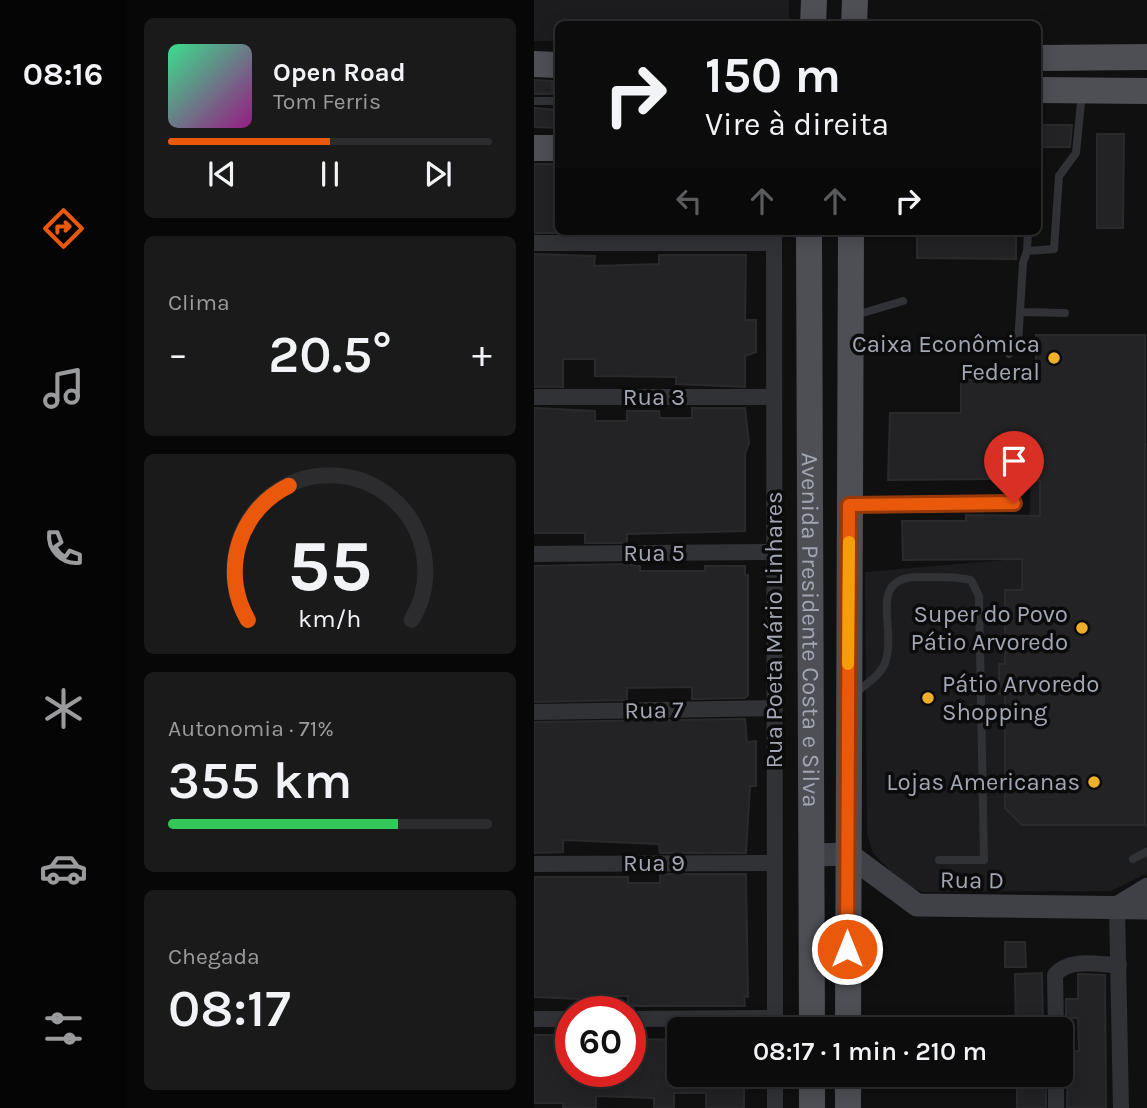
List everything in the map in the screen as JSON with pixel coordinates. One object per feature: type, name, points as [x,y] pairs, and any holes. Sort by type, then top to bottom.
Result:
[{"type":"main road","points":[[813,21],[814,0]]},
{"type":"main road","points":[[854,21],[855,0]]},
{"type":"main road","points":[[1041,58],[1147,57]]},
{"type":"main road","points":[[534,64],[555,65]]},
{"type":"main road","points":[[1041,90],[1147,90]]},
{"type":"main road","name":"Avenida Presidente Costa e Silva","points":[[809,235],[812,1017]]},
{"type":"main road","name":"Avenida Presidente Costa e Silva","points":[[848,1017],[851,235]]},
{"type":"main road","points":[[812,1087],[812,1108]]},
{"type":"main road","points":[[848,1087],[848,1108]]},
{"type":"street","points":[[534,243],[774,237]]},
{"type":"street","name":"Rua Poeta Mário Linhares","points":[[774,237],[775,1017]]},
{"type":"street","name":"Rua 3","points":[[534,397],[774,397]]},
{"type":"street","name":"Rua 5","points":[[534,554],[775,552]]},
{"type":"street","name":"Rua 7","points":[[534,712],[774,708]]},
{"type":"street","points":[[812,855],[848,854]]},
{"type":"street","name":"Rua D","points":[[848,854],[917,905],[1147,908]]},
{"type":"street","name":"Rua 9","points":[[534,863],[774,863]]},
{"type":"street","points":[[1121,1108],[1117,908],[1147,889]]},
{"type":"street","points":[[1056,1017],[1055,975],[1061,968],[1068,964],[1119,965]]},
{"type":"street","points":[[534,1019],[555,1019]]},
{"type":"street","points":[[646,1019],[667,1020]]},
{"type":"street","points":[[775,1087],[775,1108]]},
{"type":"street","points":[[1056,1087],[1057,1108]]},
{"type":"lane","points":[[1028,251],[1054,249],[1059,176],[1076,153],[1082,90]]},
{"type":"lane","points":[[534,101],[555,101]]},
{"type":"lane","points":[[1009,354],[1018,344],[1023,263],[1028,251],[1028,235]]},
{"type":"lane","points":[[850,316],[903,301]]},
{"type":"lane","points":[[1021,312],[1065,313]]},
{"type":"lane","points":[[849,505],[1014,503]]},
{"type":"lane","points":[[848,699],[878,673],[886,659],[889,586],[909,576],[971,580],[979,596],[984,860],[939,860]]},
{"type":"lane","points":[[1133,859],[1147,851]]},
{"type":"shaded area","points":[[534,0],[789,0],[789,21],[555,21],[555,41],[534,41]]},
{"type":"shaded area","points":[[1147,443],[1147,873],[1111,891],[922,892],[901,882],[873,853],[867,834],[865,572],[1029,558],[1031,445]]},
{"type":"building","points":[[534,80],[552,81],[552,94],[534,94]]},
{"type":"building","points":[[534,108],[555,110],[555,128],[534,127]]},
{"type":"building","points":[[1041,125],[1072,125],[1070,147],[1041,147]]},
{"type":"building","points":[[1097,134],[1124,134],[1123,228],[1097,228]]},
{"type":"building","points":[[534,164],[555,164],[555,233],[534,233]]},
{"type":"building","points":[[917,235],[1016,235],[1016,259],[917,258]]},
{"type":"building","points":[[534,254],[595,256],[594,266],[659,264],[659,255],[746,255],[745,320],[756,320],[756,352],[745,356],[745,387],[676,384],[676,377],[595,376],[595,359],[563,359],[563,387],[534,387]]},
{"type":"building","points":[[1036,335],[1145,335],[1145,825],[1022,825],[1005,808],[1005,694],[999,694],[999,664],[1005,664],[1005,590],[1022,590],[1022,559],[903,560],[902,521],[966,521],[966,515],[1040,516],[1040,481],[992,477],[888,480],[890,413],[961,413],[961,380],[1036,380]]},
{"type":"building","points":[[534,408],[595,411],[595,421],[627,421],[627,411],[659,411],[660,418],[692,418],[692,408],[745,408],[749,443],[745,454],[745,531],[627,534],[627,543],[585,543],[585,533],[534,533]]},
{"type":"building","points":[[534,566],[640,566],[640,571],[705,571],[705,566],[745,566],[745,575],[748,575],[748,695],[745,698],[692,699],[692,687],[627,688],[627,700],[534,702]]},
{"type":"building","points":[[745,719],[747,742],[756,741],[756,786],[750,786],[746,853],[660,853],[659,844],[563,840],[563,852],[534,853],[534,722]]},
{"type":"building","points":[[660,874],[746,874],[748,997],[744,996],[745,1006],[646,1006],[646,996],[534,997],[534,877],[628,877],[628,883],[660,883]]},
{"type":"building","points":[[1005,942],[1025,942],[1026,967],[1005,967]]},
{"type":"building","points":[[1042,973],[1043,1017],[1016,1017],[1015,974]]},
{"type":"building","points":[[1078,974],[1105,975],[1106,1108],[1067,1108],[1067,1087],[1073,1087],[1073,1051],[1079,1051],[1078,1018],[1066,1017],[1066,999],[1078,999]]},
{"type":"building","points":[[534,1035],[555,1035],[555,1087],[646,1087],[646,1039],[667,1040],[667,1087],[744,1087],[744,1108],[706,1108],[706,1093],[674,1093],[674,1108],[654,1108],[654,1098],[596,1096],[596,1108],[563,1108],[563,1103],[534,1103]]},
{"type":"building","points":[[1017,1087],[1046,1087],[1046,1108],[1017,1108]]},
{"type":"slow traffic","points":[[848,664],[849,542]]},
{"type":"place","name":"Caixa Econômica Federal","points":[[1054,358]]},
{"type":"place","name":"Super do Povo Pátio Arvoredo","points":[[1082,628]]},
{"type":"place","name":"Pátio Arvoredo Shopping","points":[[928,698]]},
{"type":"place","name":"Lojas Americanas","points":[[1094,782]]},
{"type":"route","points":[[847,949],[849,505],[1014,503]]}]
